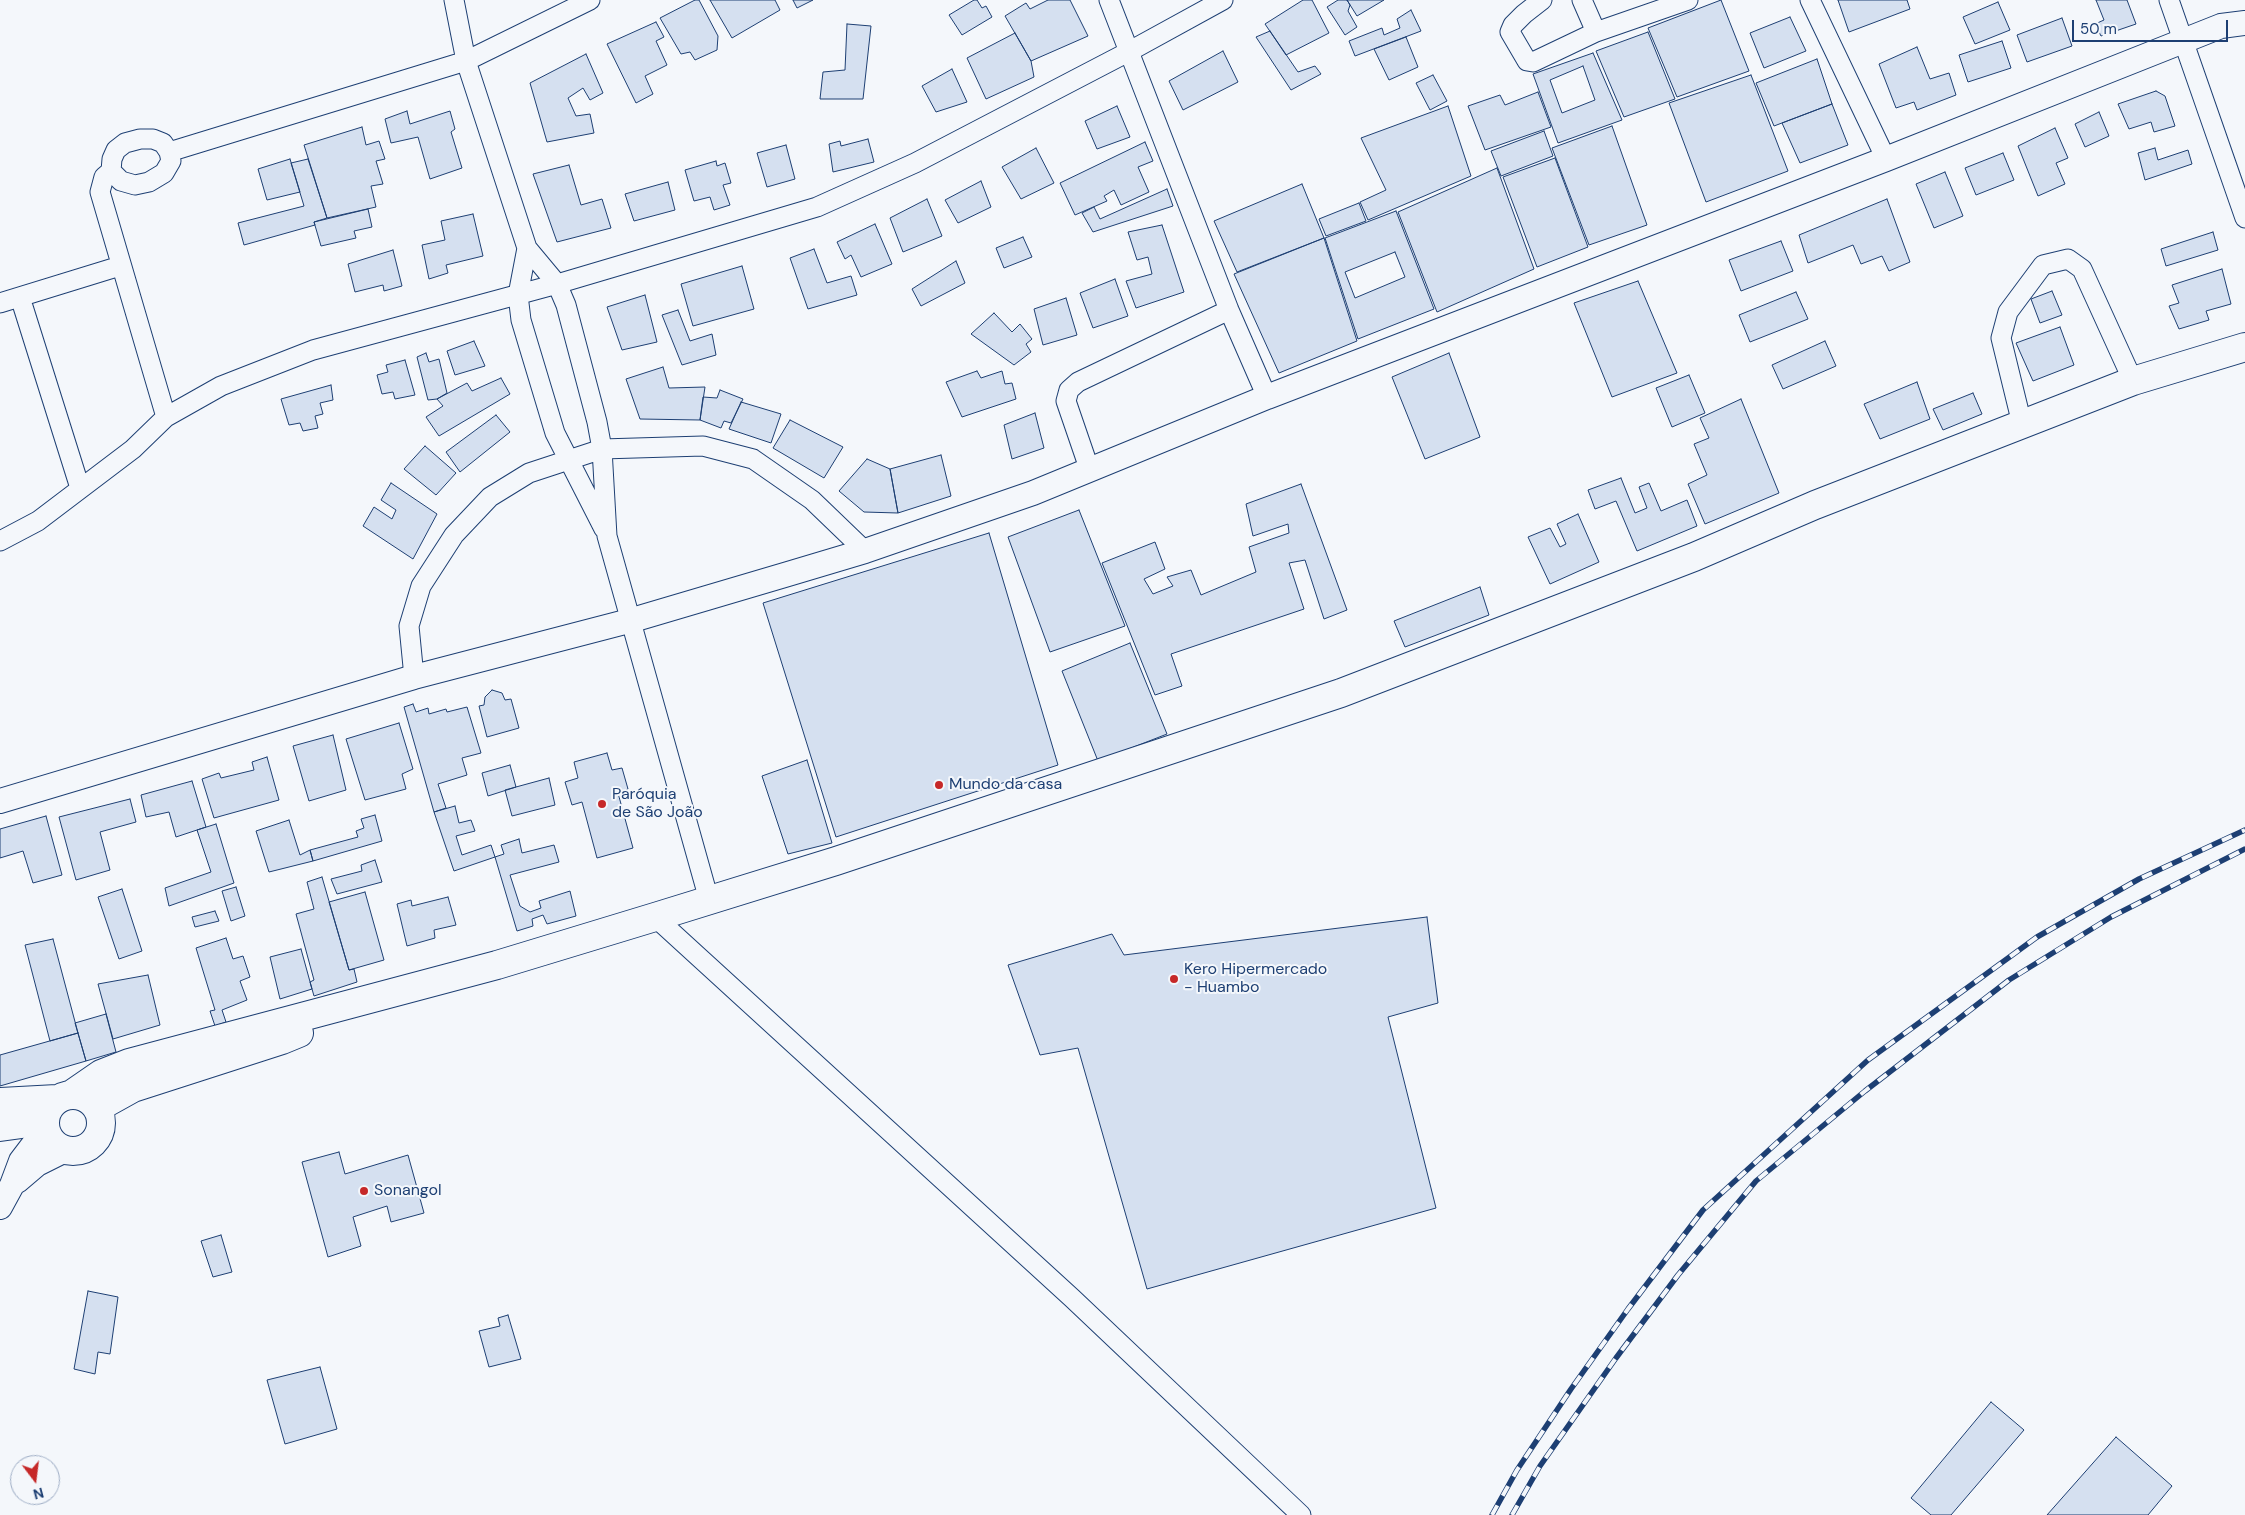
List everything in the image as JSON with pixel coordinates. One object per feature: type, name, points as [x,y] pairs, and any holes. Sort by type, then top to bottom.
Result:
[{"type":"main road","points":[[57,1120],[101,1074],[129,1063],[497,965],[655,917],[836,861],[1341,694],[1694,557],[1815,505],[2133,380],[2245,347]]},
{"type":"main road","points":[[97,1108],[133,1088],[282,1040],[324,1022],[361,1000]]},
{"type":"main road","points":[[0,1102],[16,1100],[57,1120],[76,1151],[87,1147],[96,1140],[101,1130],[101,1118],[97,1108],[91,1100],[82,1095],[57,1120],[0,1127]]},
{"type":"street","points":[[454,0],[466,61],[527,248],[557,284],[566,305],[597,422],[602,449],[607,536],[629,621],[708,900]]},
{"type":"street","points":[[169,152],[466,61],[590,0]]},
{"type":"street","points":[[1109,0],[1229,310],[1267,397]]},
{"type":"street","points":[[0,541],[38,521],[133,449],[166,417],[221,386],[313,350],[557,284],[817,207],[915,163],[1130,51],[1222,0]]},
{"type":"street","points":[[1542,0],[1512,25],[1510,32],[1527,61],[1533,62],[1596,32],[1688,0]]},
{"type":"street","points":[[1582,0],[1596,32]]},
{"type":"street","points":[[1810,0],[1886,159]]},
{"type":"street","points":[[2169,0],[2245,218]]},
{"type":"street","points":[[0,801],[414,677],[629,621],[865,551],[1090,471],[1267,397],[1886,159],[2221,26],[2245,24]]},
{"type":"street","points":[[111,171],[121,181],[135,185],[149,182],[164,173],[171,161],[169,152],[163,143],[153,140],[140,139],[125,143],[116,150],[112,159],[111,171],[104,177],[100,192],[120,266],[166,417]]},
{"type":"street","points":[[527,248],[518,295],[521,320],[555,433],[607,536]]},
{"type":"street","points":[[2022,424],[2001,338],[2008,312],[2043,265],[2068,259],[2082,269],[2133,380]]},
{"type":"street","points":[[0,303],[120,266]]},
{"type":"street","points":[[20,297],[80,488]]},
{"type":"street","points":[[1090,471],[1066,401],[1069,390],[1078,382],[1229,310]]},
{"type":"street","points":[[414,677],[409,626],[421,586],[454,535],[490,497],[529,473],[602,449],[703,446],[753,459],[812,500],[865,551]]},
{"type":"street","points":[[655,917],[1072,1298],[1301,1515]]},
{"type":"street","points":[[0,1207],[12,1185],[21,1160],[36,1140],[57,1120]]},
{"type":"building","points":[[695,0],[699,0],[718,36],[717,50],[695,60],[690,52],[681,54],[660,18]]},
{"type":"building","points":[[710,0],[775,0],[780,10],[732,38]]},
{"type":"building","points":[[793,0],[813,0],[797,8]]},
{"type":"building","points":[[977,0],[982,8],[986,6],[992,17],[962,35],[949,15]]},
{"type":"building","points":[[1048,0],[1070,0],[1088,36],[1031,61],[1005,16],[1026,3],[1030,9]]},
{"type":"building","points":[[1303,0],[1312,0],[1329,33],[1286,55],[1265,24]]},
{"type":"building","points":[[1338,0],[1347,0],[1350,5],[1348,11],[1357,27],[1345,35],[1327,7]]},
{"type":"building","points":[[1347,0],[1384,0],[1357,16]]},
{"type":"building","points":[[1721,0],[1749,71],[1677,97],[1648,28]]},
{"type":"building","points":[[1838,0],[1907,0],[1910,9],[1849,32]]},
{"type":"building","points":[[2096,0],[2127,0],[2136,24],[2101,36],[2095,24],[2104,20]]},
{"type":"building","points":[[1998,2],[2010,30],[1975,44],[1963,17]]},
{"type":"building","points":[[1411,10],[1421,31],[1355,56],[1349,41],[1382,28],[1384,35],[1400,28],[1397,19]]},
{"type":"building","points":[[1790,17],[1806,51],[1764,68],[1750,33]]},
{"type":"building","points":[[2062,18],[2072,46],[2027,62],[2017,35]]},
{"type":"building","points":[[656,22],[664,37],[656,41],[667,65],[645,76],[653,94],[636,103],[607,44]]},
{"type":"building","points":[[847,24],[871,26],[863,99],[820,99],[823,72],[845,70]]},
{"type":"building","points":[[1270,31],[1298,72],[1315,66],[1321,74],[1291,90],[1256,37]]},
{"type":"building","points":[[1648,32],[1675,99],[1624,117],[1596,51]]},
{"type":"building","points":[[1015,33],[1031,61],[1034,77],[986,99],[967,58]]},
{"type":"building","points":[[1406,37],[1418,67],[1389,80],[1374,49]]},
{"type":"building","points":[[2002,41],[2011,68],[1968,82],[1959,55]]},
{"type":"building","points":[[1917,47],[1930,79],[1949,73],[1956,95],[1917,110],[1914,102],[1896,108],[1879,64]]},
{"type":"building","points":[[1223,51],[1238,82],[1183,110],[1169,81]]},
{"type":"building","points":[[1593,53],[1622,120],[1558,143],[1533,74]]},
{"type":"building","points":[[586,54],[603,93],[590,100],[583,88],[568,98],[576,116],[590,114],[594,133],[547,142],[530,83]]},
{"type":"building","points":[[1817,59],[1832,104],[1774,126],[1756,83]]},
{"type":"building","points":[[1583,66],[1595,100],[1562,113],[1550,80]]},
{"type":"building","points":[[952,69],[967,102],[936,112],[922,86]]},
{"type":"building","points":[[1433,75],[1447,101],[1430,110],[1416,83]]},
{"type":"building","points":[[1751,75],[1788,171],[1706,202],[1669,103]]},
{"type":"building","points":[[2156,91],[2165,96],[2175,126],[2154,132],[2151,122],[2129,129],[2118,104]]},
{"type":"building","points":[[1538,92],[1551,127],[1485,150],[1468,106],[1500,95],[1505,105]]},
{"type":"building","points":[[1832,104],[1848,145],[1800,163],[1782,123]]},
{"type":"building","points":[[1117,106],[1130,137],[1097,149],[1085,121]]},
{"type":"building","points":[[1448,106],[1471,176],[1368,220],[1360,202],[1386,190],[1361,138]]},
{"type":"building","points":[[407,111],[410,124],[450,111],[455,129],[451,132],[462,168],[430,179],[418,137],[391,143],[385,119]]},
{"type":"building","points":[[2099,112],[2109,136],[2085,147],[2075,124]]},
{"type":"building","points":[[1612,126],[1647,225],[1589,245],[1552,148]]},
{"type":"building","points":[[362,127],[366,145],[379,141],[385,159],[376,161],[383,184],[371,186],[376,207],[327,218],[304,145]]},
{"type":"building","points":[[2055,128],[2068,158],[2056,163],[2065,184],[2038,196],[2018,146]]},
{"type":"building","points":[[1544,131],[1553,156],[1501,176],[1491,151]]},
{"type":"building","points":[[868,139],[874,162],[833,172],[829,144],[840,141],[841,146]]},
{"type":"building","points":[[1145,142],[1153,161],[1138,167],[1149,192],[1121,205],[1114,190],[1104,196],[1107,201],[1075,215],[1060,183]]},
{"type":"building","points":[[786,145],[795,179],[767,187],[757,153]]},
{"type":"building","points":[[1036,148],[1054,183],[1021,199],[1002,167]]},
{"type":"building","points":[[2155,148],[2158,160],[2188,150],[2192,164],[2145,180],[2138,153]]},
{"type":"building","points":[[2003,153],[2014,180],[1976,195],[1965,168]]},
{"type":"building","points":[[1555,158],[1588,247],[1537,267],[1503,177]]},
{"type":"building","points":[[290,159],[300,192],[267,200],[258,169]]},
{"type":"building","points":[[308,159],[327,218],[314,222],[315,225],[244,245],[238,223],[304,206],[291,163]]},
{"type":"building","points":[[716,161],[717,166],[725,163],[731,183],[723,185],[730,205],[714,210],[710,197],[694,201],[685,170]]},
{"type":"building","points":[[569,165],[581,205],[602,199],[611,228],[557,242],[533,174]]},
{"type":"building","points":[[1497,168],[1534,269],[1437,312],[1398,212]]},
{"type":"building","points":[[1945,172],[1963,216],[1934,228],[1916,184]]},
{"type":"building","points":[[981,181],[991,207],[958,223],[945,200]]},
{"type":"building","points":[[668,182],[675,210],[634,221],[625,194]]},
{"type":"building","points":[[1302,184],[1324,238],[1237,272],[1214,221]]},
{"type":"building","points":[[1167,189],[1173,206],[1093,232],[1082,213],[1094,207],[1100,219]]},
{"type":"building","points":[[927,199],[942,236],[903,252],[890,218]]},
{"type":"building","points":[[1887,199],[1910,262],[1889,271],[1882,256],[1861,264],[1853,245],[1808,263],[1799,235]]},
{"type":"building","points":[[1359,203],[1366,221],[1326,236],[1319,219]]},
{"type":"building","points":[[368,209],[372,227],[354,231],[356,238],[321,246],[314,222]]},
{"type":"building","points":[[1396,211],[1434,309],[1358,339],[1325,238]]},
{"type":"building","points":[[473,214],[483,256],[446,265],[448,273],[429,279],[422,245],[445,240],[441,221]]},
{"type":"building","points":[[875,224],[892,264],[861,277],[851,255],[845,259],[837,242]]},
{"type":"building","points":[[1162,225],[1184,292],[1136,308],[1126,281],[1152,274],[1148,257],[1137,260],[1128,232]]},
{"type":"building","points":[[2213,232],[2218,250],[2166,266],[2161,249]]},
{"type":"building","points":[[1023,237],[1032,257],[1004,268],[996,248]]},
{"type":"building","points":[[1324,238],[1357,341],[1279,373],[1234,274]]},
{"type":"building","points":[[1781,241],[1793,271],[1741,291],[1729,260]]},
{"type":"building","points":[[814,249],[827,283],[851,276],[857,295],[808,309],[790,258]]},
{"type":"building","points":[[393,250],[402,286],[384,291],[383,285],[355,292],[348,264]]},
{"type":"building","points":[[1395,252],[1405,277],[1355,298],[1345,272]]},
{"type":"building","points":[[956,261],[965,283],[921,306],[912,289]]},
{"type":"building","points":[[742,266],[754,309],[693,326],[681,284]]},
{"type":"building","points":[[2222,269],[2231,304],[2206,311],[2209,320],[2179,329],[2169,306],[2179,303],[2172,285]]},
{"type":"building","points":[[1115,279],[1128,316],[1093,328],[1080,293]]},
{"type":"building","points":[[1638,281],[1677,373],[1612,397],[1574,303]]},
{"type":"building","points":[[2052,291],[2062,315],[2040,323],[2031,299]]},
{"type":"building","points":[[1796,292],[1808,319],[1750,342],[1739,315]]},
{"type":"building","points":[[645,295],[657,342],[622,350],[607,307]]},
{"type":"building","points":[[1066,298],[1077,335],[1043,345],[1034,309]]},
{"type":"building","points":[[678,310],[690,341],[712,334],[716,355],[682,365],[662,315]]},
{"type":"building","points":[[994,313],[1012,332],[1020,324],[1032,339],[1026,344],[1031,352],[1014,365],[971,334]]},
{"type":"building","points":[[2060,327],[2074,365],[2033,381],[2016,343]]},
{"type":"building","points":[[474,341],[485,366],[455,375],[447,351]]},
{"type":"building","points":[[1825,341],[1836,366],[1783,389],[1772,365]]},
{"type":"building","points":[[426,353],[429,362],[439,359],[447,393],[437,399],[428,400],[417,357]]},
{"type":"building","points":[[1449,353],[1480,437],[1425,459],[1392,377]]},
{"type":"building","points":[[405,360],[415,395],[395,399],[393,392],[382,394],[377,375],[388,372],[386,365]]},
{"type":"building","points":[[663,367],[669,388],[705,387],[700,420],[640,419],[626,379]]},
{"type":"building","points":[[977,371],[981,378],[1002,371],[1005,384],[1012,383],[1016,399],[962,417],[946,382]]},
{"type":"building","points":[[1689,375],[1705,413],[1672,427],[1656,388]]},
{"type":"building","points":[[501,378],[510,394],[439,436],[426,417],[443,406],[437,399],[467,383],[472,391]]},
{"type":"building","points":[[1917,382],[1930,419],[1880,439],[1864,404]]},
{"type":"building","points":[[331,385],[333,400],[320,403],[323,414],[315,416],[318,428],[303,431],[300,423],[289,425],[281,399]]},
{"type":"building","points":[[720,390],[743,399],[731,423],[724,421],[721,428],[700,420],[703,397],[717,398]]},
{"type":"building","points":[[1973,393],[1982,414],[1943,430],[1933,409]]},
{"type":"building","points":[[1741,399],[1779,493],[1705,524],[1688,484],[1707,475],[1694,444],[1709,438],[1700,418]]},
{"type":"building","points":[[741,402],[781,414],[771,443],[729,429]]},
{"type":"building","points":[[1035,413],[1044,448],[1012,459],[1004,425]]},
{"type":"building","points":[[496,415],[510,432],[460,472],[446,452]]},
{"type":"building","points":[[790,420],[843,447],[824,478],[773,448]]},
{"type":"building","points":[[425,446],[456,473],[436,495],[404,469]]},
{"type":"building","points":[[941,455],[951,496],[898,513],[890,469]]},
{"type":"building","points":[[867,459],[890,469],[898,513],[864,512],[839,491]]},
{"type":"building","points":[[1621,478],[1635,513],[1647,508],[1639,487],[1649,483],[1661,511],[1687,500],[1697,526],[1637,551],[1616,501],[1595,509],[1588,490]]},
{"type":"building","points":[[391,483],[437,514],[413,559],[363,526],[374,507],[392,519],[396,510],[381,500]]},
{"type":"building","points":[[1301,484],[1347,610],[1324,619],[1305,560],[1289,563],[1304,609],[1171,654],[1182,686],[1155,695],[1102,563],[1155,542],[1165,569],[1144,579],[1153,594],[1173,586],[1167,577],[1191,570],[1201,595],[1256,572],[1249,547],[1289,533],[1288,524],[1253,536],[1246,504]]},
{"type":"building","points":[[1079,510],[1125,626],[1050,652],[1008,537]]},
{"type":"building","points":[[1578,514],[1599,562],[1550,584],[1528,537],[1550,528],[1560,547],[1566,544],[1557,524]]},
{"type":"building","points":[[989,533],[1058,765],[836,837],[763,603]]},
{"type":"building","points":[[1480,587],[1489,615],[1405,647],[1394,621]]},
{"type":"building","points":[[1130,643],[1167,734],[1098,761],[1062,671]]},
{"type":"building","points":[[492,690],[502,693],[505,700],[511,699],[519,728],[487,737],[479,706],[484,705],[485,697]]},
{"type":"building","points":[[413,704],[416,712],[428,708],[429,714],[446,709],[447,712],[467,707],[481,753],[462,758],[467,775],[438,784],[446,808],[434,812],[404,707]]},
{"type":"building","points":[[399,723],[413,769],[402,774],[406,789],[365,800],[346,739]]},
{"type":"building","points":[[333,735],[346,790],[309,801],[293,746]]},
{"type":"building","name":"Paróquia de São João","points":[[607,753],[612,770],[622,768],[628,789],[618,793],[633,848],[597,858],[582,802],[572,805],[565,782],[578,778],[574,762]]},
{"type":"building","points":[[267,757],[279,800],[214,818],[202,779],[219,773],[221,778],[254,770],[252,762]]},
{"type":"building","points":[[807,760],[832,843],[788,854],[762,776]]},
{"type":"building","points":[[510,765],[516,787],[488,796],[482,773]]},
{"type":"building","points":[[549,778],[555,805],[512,816],[505,790]]},
{"type":"building","points":[[192,781],[206,827],[176,837],[169,812],[146,817],[141,795]]},
{"type":"building","points":[[130,799],[136,822],[100,832],[110,870],[76,880],[59,817]]},
{"type":"building","points":[[455,806],[459,823],[471,820],[475,831],[456,836],[462,855],[491,845],[495,857],[454,871],[434,812]]},
{"type":"building","points":[[375,815],[382,841],[313,861],[310,850],[358,837],[356,831],[364,828],[361,819]]},
{"type":"building","points":[[46,816],[62,875],[33,883],[23,851],[0,858],[0,829]]},
{"type":"building","points":[[289,820],[300,855],[310,850],[313,861],[269,872],[256,831]]},
{"type":"building","points":[[216,824],[234,883],[169,906],[165,888],[211,872],[197,830]]},
{"type":"building","points":[[519,839],[522,853],[554,845],[559,862],[510,875],[520,906],[530,912],[541,908],[539,901],[570,891],[576,916],[547,924],[543,915],[532,919],[533,926],[517,931],[495,857],[504,854],[501,845]]},
{"type":"building","points":[[375,860],[382,882],[337,894],[331,879],[362,871],[361,865]]},
{"type":"building","points":[[322,877],[349,970],[354,969],[357,982],[314,996],[310,982],[314,980],[296,914],[314,909],[307,882]]},
{"type":"building","points":[[236,887],[245,916],[231,921],[222,891]]},
{"type":"building","points":[[122,889],[142,951],[119,959],[98,897]]},
{"type":"building","points":[[365,892],[384,960],[349,970],[329,902]]},
{"type":"building","points":[[448,897],[456,925],[434,930],[435,938],[407,946],[397,904],[411,900],[412,906]]},
{"type":"building","points":[[215,911],[219,921],[195,927],[192,917]]},
{"type":"building","points":[[1427,917],[1438,1003],[1388,1017],[1436,1208],[1147,1289],[1078,1048],[1040,1055],[1008,965],[1112,934],[1124,955]]},
{"type":"building","points":[[226,938],[233,959],[243,956],[250,977],[240,981],[247,1000],[222,1010],[226,1022],[215,1026],[210,1011],[215,1010],[196,948]]},
{"type":"building","points":[[53,939],[78,1033],[50,1041],[25,945]]},
{"type":"building","points":[[301,949],[312,989],[280,999],[270,957]]},
{"type":"building","points":[[148,975],[160,1025],[113,1039],[98,984]]},
{"type":"building","points":[[106,1014],[116,1052],[86,1061],[75,1023]]},
{"type":"building","points":[[78,1033],[86,1061],[0,1086],[0,1055]]},
{"type":"building","name":"Sonangol","points":[[339,1152],[345,1174],[408,1155],[424,1213],[391,1222],[387,1206],[353,1217],[361,1246],[328,1257],[302,1162]]},
{"type":"building","points":[[221,1235],[232,1272],[213,1277],[201,1241]]},
{"type":"building","points":[[88,1291],[118,1297],[110,1354],[98,1352],[95,1374],[74,1369]]},
{"type":"building","points":[[508,1315],[521,1359],[489,1367],[479,1331],[500,1326],[498,1318]]},
{"type":"building","points":[[320,1367],[337,1429],[285,1444],[267,1380]]},
{"type":"building","points":[[1991,1402],[2024,1430],[1951,1515],[1931,1515],[1911,1498]]},
{"type":"building","points":[[2116,1437],[2172,1486],[2148,1515],[2047,1515]]},
{"type":"railway","points":[[1492,1515],[1517,1470],[1571,1389],[1628,1309],[1703,1210],[1868,1060],[2037,937],[2139,879],[2245,830]]},
{"type":"railway","points":[[1512,1515],[1540,1466],[1616,1358],[1678,1275],[1756,1181],[1865,1091],[2009,980],[2111,917],[2245,849]]},
{"type":"place","name":"Mundo da casa","points":[[939,785]]},
{"type":"place","name":"Paróquia de São João","points":[[602,804]]},
{"type":"place","name":"Kero Hipermercado - Huambo","points":[[1174,979]]},
{"type":"place","name":"Sonangol","points":[[364,1191]]}]
